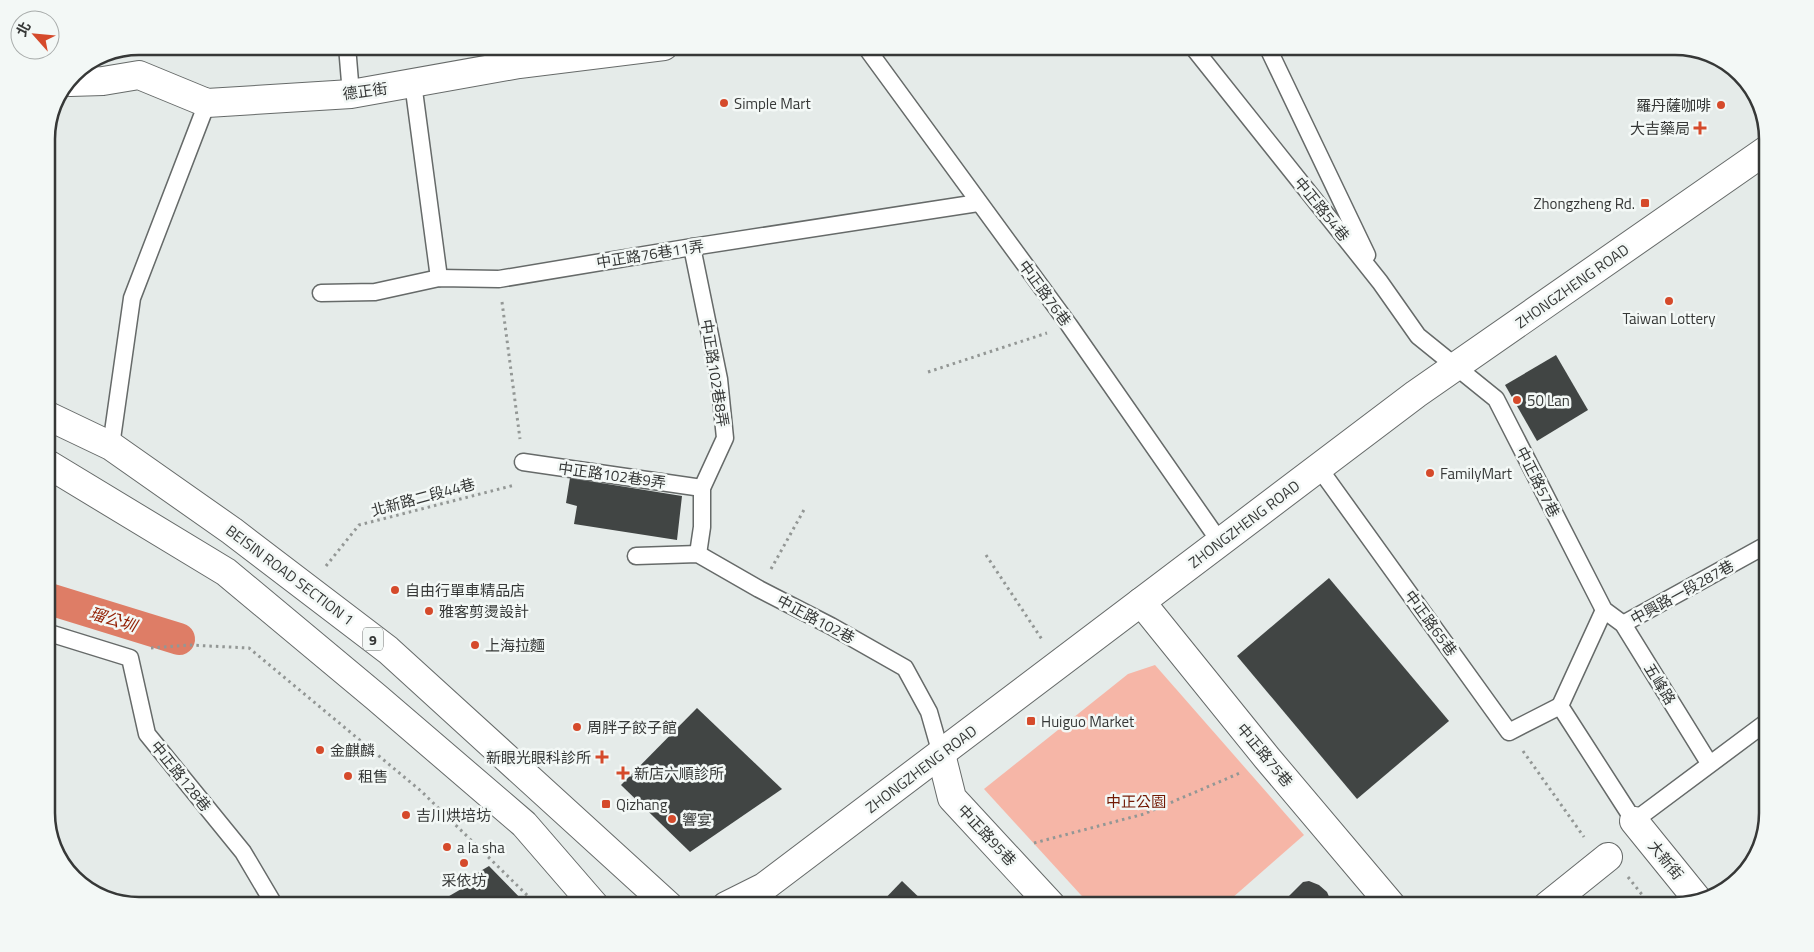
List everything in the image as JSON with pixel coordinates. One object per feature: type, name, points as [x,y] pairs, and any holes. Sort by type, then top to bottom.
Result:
[{"type":"street","name":"德正街","points":[[79,81],[139,75],[207,103],[351,94],[412,84],[517,55]]},
{"type":"street","name":"ZHONGZHENG ROAD","points":[[744,897],[764,887],[1140,602],[1456,366],[1759,155]]},
{"type":"street","name":"BEISIN ROAD SECTION 1","points":[[55,419],[112,446],[232,531],[388,650],[658,897]]},
{"type":"street","points":[[55,468],[226,572],[524,824],[588,897]]},
{"type":"street","name":"中正路75巷","points":[[1140,602],[1267,758],[1384,897]]},
{"type":"street","name":"中正路95巷","points":[[941,754],[952,798],[1044,897]]},
{"type":"street","name":"大新街","points":[[1634,821],[1694,895]]},
{"type":"street","points":[[1558,897],[1605,859]]},
{"type":"lane","points":[[348,55],[351,94]]},
{"type":"lane","name":"中正路76巷","points":[[871,55],[1069,325],[1220,542]]},
{"type":"lane","name":"中正路54巷","points":[[1199,55],[1380,282],[1418,336],[1456,366]]},
{"type":"lane","points":[[1271,55],[1380,282]]},
{"type":"lane","points":[[412,84],[438,278]]},
{"type":"lane","points":[[112,446],[132,298],[207,103]]},
{"type":"lane","name":"中正路76巷11弄","points":[[321,293],[375,292],[438,278],[499,279],[978,203]]},
{"type":"lane","name":"中正路102巷8弄","points":[[692,247],[719,379],[725,438],[702,488],[702,527],[698,554]]},
{"type":"lane","name":"中正路57巷","points":[[1456,366],[1496,399],[1604,610]]},
{"type":"lane","name":"中正路102巷9弄","points":[[523,462],[702,488]]},
{"type":"lane","name":"中正路65巷","points":[[1319,468],[1509,732]]},
{"type":"lane","name":"中興路一段287巷","points":[[1623,624],[1759,549]]},
{"type":"lane","points":[[636,556],[698,554]]},
{"type":"lane","name":"中正路102巷","points":[[698,554],[905,668],[930,712],[941,754]]},
{"type":"lane","points":[[1509,732],[1560,706],[1604,610]]},
{"type":"lane","name":"五峰路","points":[[1604,610],[1623,624],[1709,763]]},
{"type":"lane","points":[[55,635],[130,658]]},
{"type":"lane","name":"中正路128巷","points":[[130,658],[147,734],[243,852],[270,897]]},
{"type":"lane","points":[[1560,706],[1634,821],[1759,727]]},
{"type":"path","points":[[499,279],[523,462]]},
{"type":"path","points":[[928,372],[1069,325]]},
{"type":"path","name":"北新路二段44巷","points":[[307,589],[360,525],[522,483],[523,462]]},
{"type":"path","points":[[759,589],[806,508]]},
{"type":"path","points":[[986,555],[1059,664]]},
{"type":"path","points":[[130,658],[138,647],[157,648],[189,644],[249,648],[421,791],[529,897]]},
{"type":"path","points":[[1509,732],[1605,859],[1619,865],[1644,897]]},
{"type":"path","points":[[1033,843],[1144,814],[1247,770],[1267,758]]},
{"type":"green space","name":"中正公園","points":[[1155,665],[1304,835],[1233,897],[1083,897],[984,789],[1128,674]]},
{"type":"building","points":[[1556,355],[1588,410],[1537,441],[1505,385]]},
{"type":"building","points":[[570,478],[682,496],[677,540],[574,524],[577,506],[566,503]]},
{"type":"building","points":[[1329,578],[1449,721],[1357,799],[1237,656]]},
{"type":"building","points":[[697,708],[782,789],[690,852],[621,785]]},
{"type":"building","points":[[489,866],[519,897],[447,897],[475,881],[472,876]]},
{"type":"building","points":[[902,881],[919,897],[887,897]]},
{"type":"building","points":[[1309,881],[1319,885],[1327,892],[1329,897],[1288,897],[1303,882]]},
{"type":"waterway","name":"瑠公圳","points":[[55,601],[179,639]]},
{"type":"place","name":"Simple Mart","points":[[724,103]]},
{"type":"place","name":"羅丹薩咖啡","points":[[1721,105]]},
{"type":"place","name":"大吉藥局","points":[[1700,128]]},
{"type":"place","name":"Zhongzheng Rd.","points":[[1645,203]]},
{"type":"place","name":"Taiwan Lottery","points":[[1669,301]]},
{"type":"place","name":"50 Lan","points":[[1517,400]]},
{"type":"place","name":"FamilyMart","points":[[1430,473]]},
{"type":"place","name":"自由行單車精品店","points":[[395,590]]},
{"type":"place","name":"雅客剪燙設計","points":[[429,611]]},
{"type":"place","name":"上海拉麵","points":[[475,645]]},
{"type":"place","name":"Huiguo Market","points":[[1031,721]]},
{"type":"place","name":"周胖子餃子館","points":[[577,727]]},
{"type":"place","name":"金麒麟","points":[[320,750]]},
{"type":"place","name":"新眼光眼科診所","points":[[602,757]]},
{"type":"place","name":"新店六順診所","points":[[623,773]]},
{"type":"place","name":"租售","points":[[348,776]]},
{"type":"place","name":"Qizhang","points":[[606,804]]},
{"type":"place","name":"吉川烘培坊","points":[[406,815]]},
{"type":"place","name":"響宴","points":[[672,819]]},
{"type":"place","name":"a la sha","points":[[447,847]]},
{"type":"place","name":"采依坊","points":[[464,863]]}]
